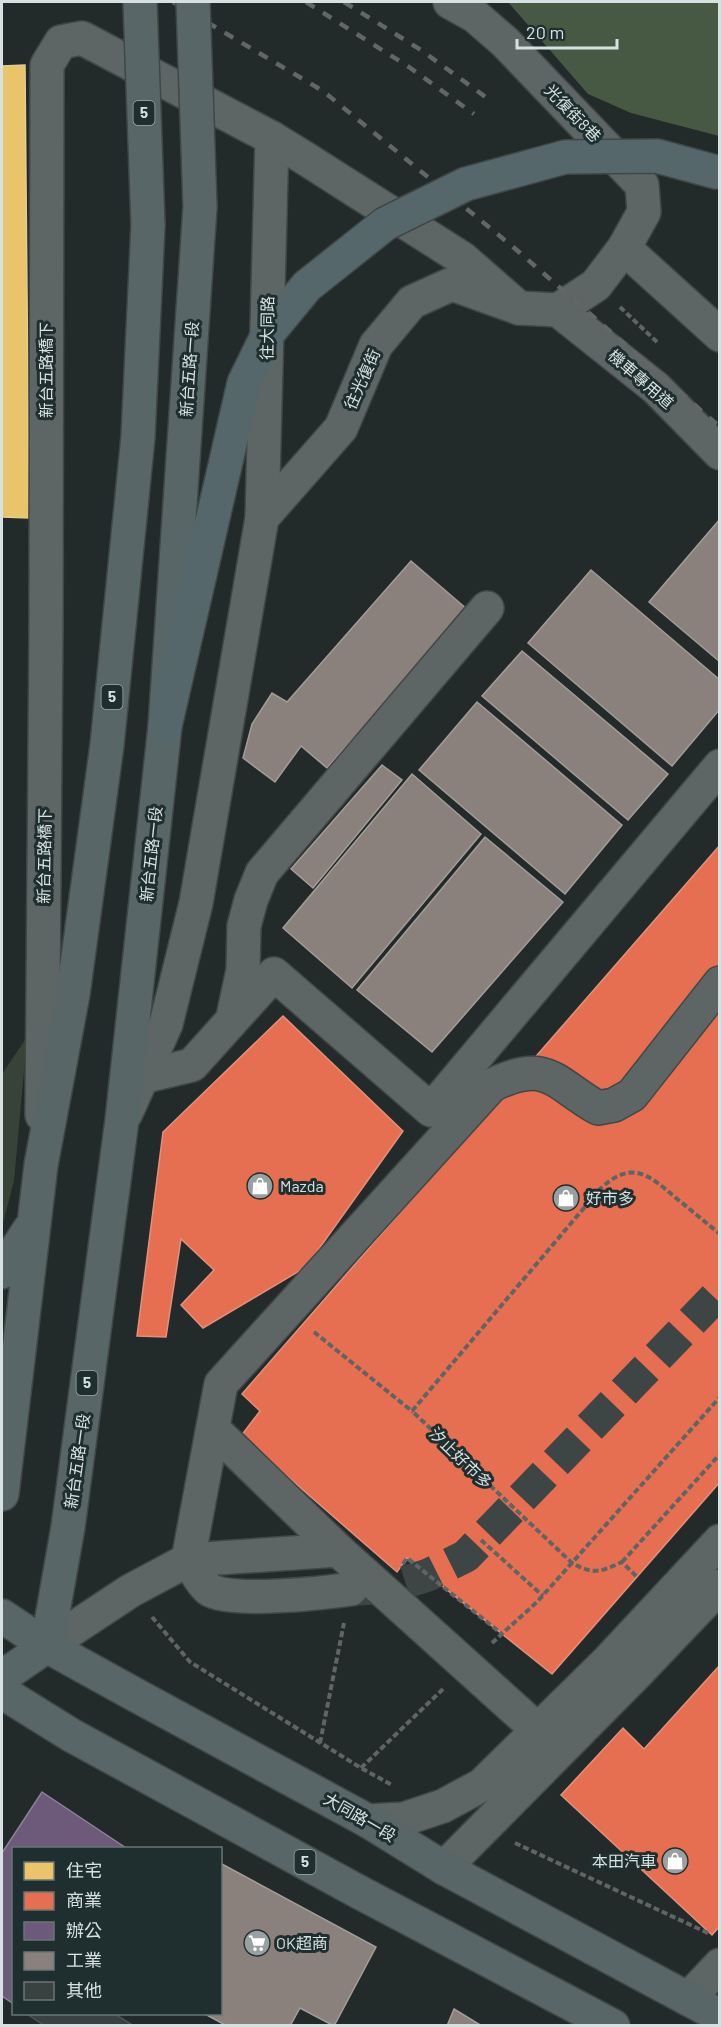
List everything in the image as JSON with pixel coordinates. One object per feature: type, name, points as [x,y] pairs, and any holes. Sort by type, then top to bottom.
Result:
[{"type":"highway","points":[[165,726],[244,383],[269,332],[307,286],[385,224],[466,184],[565,157],[657,156],[720,173]]},
{"type":"main road","name":"5","points":[[2,1494],[41,1165],[73,994],[107,745],[138,437],[148,225],[140,2]]},
{"type":"main road","name":"新台五路一段","points":[[47,1646],[68,1527],[122,1120],[165,726],[200,207],[193,2]]},
{"type":"main road","points":[[2,1272],[34,1224]]},
{"type":"main road","name":"大同路一段","points":[[2,1616],[47,1646],[368,1821],[444,1868],[720,2016]]},
{"type":"main road","points":[[2,1677],[47,1646]]},
{"type":"main road","name":"5","points":[[2,1692],[81,1740],[359,1892],[613,2025]]},
{"type":"street","name":"光復街8巷","points":[[450,2],[476,16],[505,42],[642,185],[644,212],[624,248]]},
{"type":"street","name":"新台五路橋下","points":[[41,1165],[46,631],[47,65],[61,42],[82,38],[272,138],[463,260],[519,308]]},
{"type":"street","name":"往大同路","points":[[262,518],[272,138]]},
{"type":"street","points":[[519,308],[558,310],[596,285],[624,248],[720,335]]},
{"type":"street","name":"往光復街","points":[[262,518],[341,428],[376,345],[412,302],[452,284],[519,308]]},
{"type":"street","name":"機車專用道","points":[[558,310],[656,388],[720,453]]},
{"type":"street","points":[[122,1120],[166,1024],[196,903],[262,518]]},
{"type":"street","points":[[233,1019],[243,970],[244,926],[262,873],[487,609]]},
{"type":"street","points":[[142,1077],[192,1065],[273,974],[431,1110],[720,766]]},
{"type":"street","points":[[351,1589],[322,1593],[233,1597],[210,1590],[188,1560],[221,1384],[492,1085],[522,1073],[540,1072],[564,1084],[598,1108],[614,1105],[632,1095],[720,983]]},
{"type":"street","points":[[213,1429],[338,1550],[549,1740]]},
{"type":"street","points":[[444,1868],[484,1828],[608,1661],[720,1541]]},
{"type":"street","points":[[47,1646],[130,1591],[188,1560],[338,1550]]},
{"type":"street","points":[[368,1821],[404,1819],[443,1806],[482,1785],[549,1740],[638,1672],[720,1586]]},
{"type":"street","points":[[688,1999],[720,1965]]},
{"type":"path","points":[[411,1411],[600,1189],[612,1178],[636,1173],[651,1177],[720,1234]]},
{"type":"path","name":"汐止好市多","points":[[313,1331],[411,1411],[572,1563],[584,1570],[602,1572],[622,1562],[720,1454]]},
{"type":"path","points":[[361,1768],[543,1596],[720,1397]]},
{"type":"path","points":[[482,1540],[543,1596]]},
{"type":"path","points":[[622,1562],[637,1577]]},
{"type":"path","points":[[130,1591],[190,1662],[379,1779],[443,1806]]},
{"type":"path","points":[[484,1828],[720,1938]]},
{"type":"green space","points":[[508,2],[719,2],[719,136],[631,113],[588,94]]},
{"type":"green space","points":[[27,1037],[14,1181],[2,1227],[2,1074]]},
{"type":"building: 住宅","points":[[25,65],[29,518],[2,517],[2,66]]},
{"type":"building: 商業","name":"好市多","points":[[720,845],[720,1482],[552,1674],[407,1558],[397,1572],[241,1436],[260,1411],[242,1394]]},
{"type":"building: 商業","name":"Mazda","points":[[283,1016],[403,1131],[306,1267],[203,1328],[181,1305],[214,1270],[181,1239],[166,1337],[137,1336],[163,1132]]},
{"type":"building: 商業","name":"本田汽車","points":[[720,1665],[720,1926],[712,1935],[561,1795],[623,1728],[644,1749]]},
{"type":"building: 辦公","points":[[42,1792],[124,1847],[12,1847],[12,2003],[2,1996],[2,1853]]},
{"type":"building: 工業","points":[[720,519],[720,662],[649,602]]},
{"type":"building: 工業","points":[[411,561],[468,610],[327,768],[301,746],[275,782],[243,758],[252,724],[272,693],[287,702]]},
{"type":"building: 工業","points":[[591,570],[720,680],[720,709],[672,766],[528,643]]},
{"type":"building: 工業","points":[[522,651],[668,774],[628,820],[482,696]]},
{"type":"building: 工業","points":[[477,702],[622,825],[565,894],[419,770]]},
{"type":"building: 工業","points":[[382,765],[402,780],[313,888],[291,869]]},
{"type":"building: 工業","points":[[412,774],[481,834],[352,988],[283,928]]},
{"type":"building: 工業","points":[[485,837],[563,902],[432,1052],[357,990]]},
{"type":"building: 工業","points":[[222,1864],[376,1947],[334,2026],[300,2008],[290,2026],[227,2026],[207,2015],[222,2015]]},
{"type":"building: 工業","points":[[454,2009],[482,2026],[447,2026]]},
{"type":"building: 其他","points":[[28,2015],[117,2015],[134,2026],[45,2026]]},
{"type":"tunnel","points":[[357,1589],[390,1587],[428,1575],[466,1556],[720,1292]]},
{"type":"railway","points":[[173,2],[323,91],[512,246],[720,427]]},
{"type":"railway","points":[[306,2],[409,67],[474,114]]},
{"type":"railway","points":[[344,2],[421,50],[487,98]]},
{"type":"place","name":"Mazda","points":[[260,1186]]},
{"type":"place","name":"好市多","points":[[566,1198]]},
{"type":"place","name":"本田汽車","points":[[675,1861]]},
{"type":"place","name":"OK超商","points":[[257,1943]]}]
